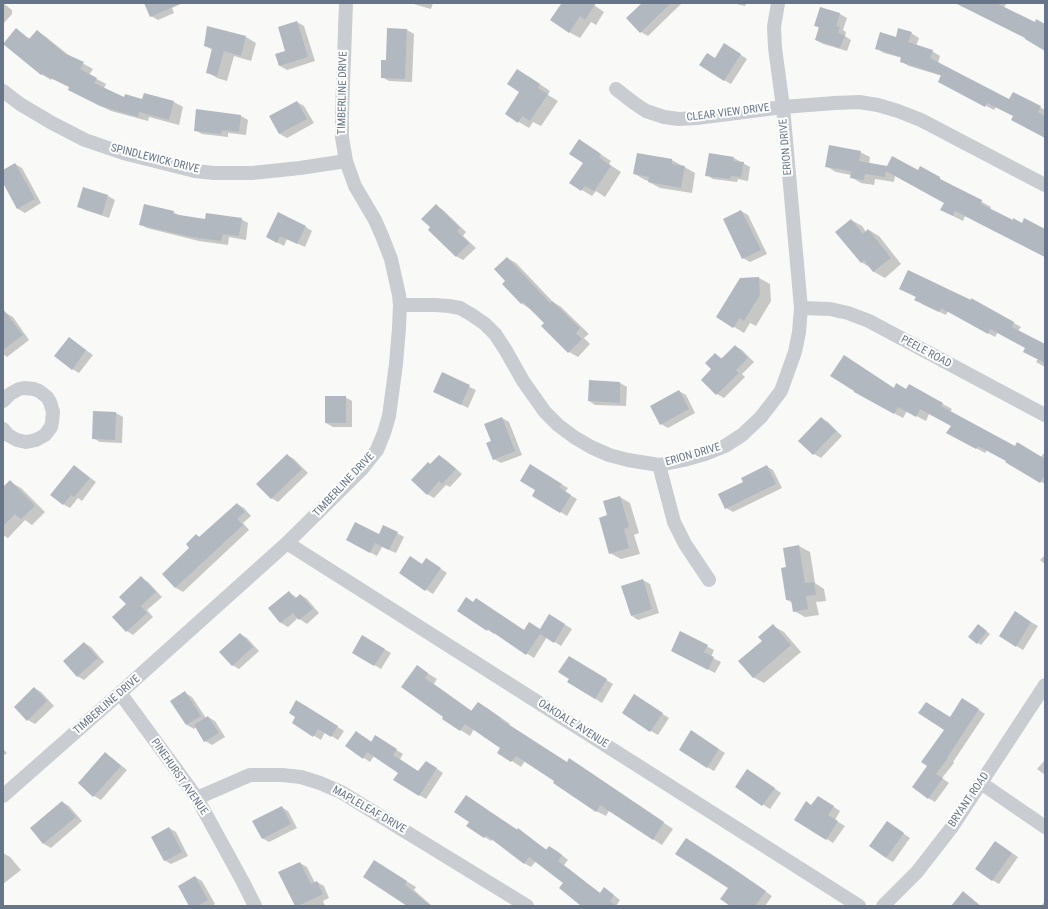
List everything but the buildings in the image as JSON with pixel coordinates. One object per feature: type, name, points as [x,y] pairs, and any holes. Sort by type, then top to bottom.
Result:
[{"type":"street","name":"TIMBERLINE DRIVE","points":[[3,796],[120,694],[288,543],[362,469],[377,450],[390,416],[400,305],[391,259],[375,220],[356,186],[346,161],[342,137],[342,113],[346,3]]},
{"type":"street","name":"ERION DRIVE","points":[[400,305],[435,305],[460,308],[485,324],[495,334],[523,381],[545,412],[574,437],[591,447],[609,454],[628,460],[659,464],[684,460],[705,454],[725,446],[742,435],[761,417],[781,391],[795,352],[799,332],[801,308],[783,107],[775,48],[774,27],[778,3]]},
{"type":"street","name":"CLEAR VIEW DRIVE","points":[[616,89],[646,111],[664,117],[679,119],[783,107],[859,102],[878,105],[921,120],[1045,185]]},
{"type":"street","name":"SPINDLEWICK DRIVE","points":[[3,91],[20,104],[85,140],[123,153],[195,171],[214,173],[252,173],[346,161]]},
{"type":"street","name":"PEELE ROAD","points":[[801,308],[830,309],[848,313],[869,321],[1045,415]]},
{"type":"street","points":[[3,401],[10,394],[19,389],[34,389],[47,398],[53,412],[51,426],[45,435],[36,440],[26,442],[16,440],[8,435],[3,429]]},
{"type":"street","points":[[659,464],[674,522],[685,544],[710,580]]},
{"type":"street","name":"OAKDALE AVENUE","points":[[288,543],[859,906]]},
{"type":"street","name":"BRYANT ROAD","points":[[883,906],[917,872],[952,827],[1045,685]]},
{"type":"street","name":"PINEHURST AVENUE","points":[[120,694],[197,798],[255,906]]},
{"type":"street","name":"MAPLELEAF DRIVE","points":[[197,798],[250,775],[282,775],[301,777],[320,783],[341,792],[527,906]]},
{"type":"street","points":[[981,783],[1045,827]]}]
